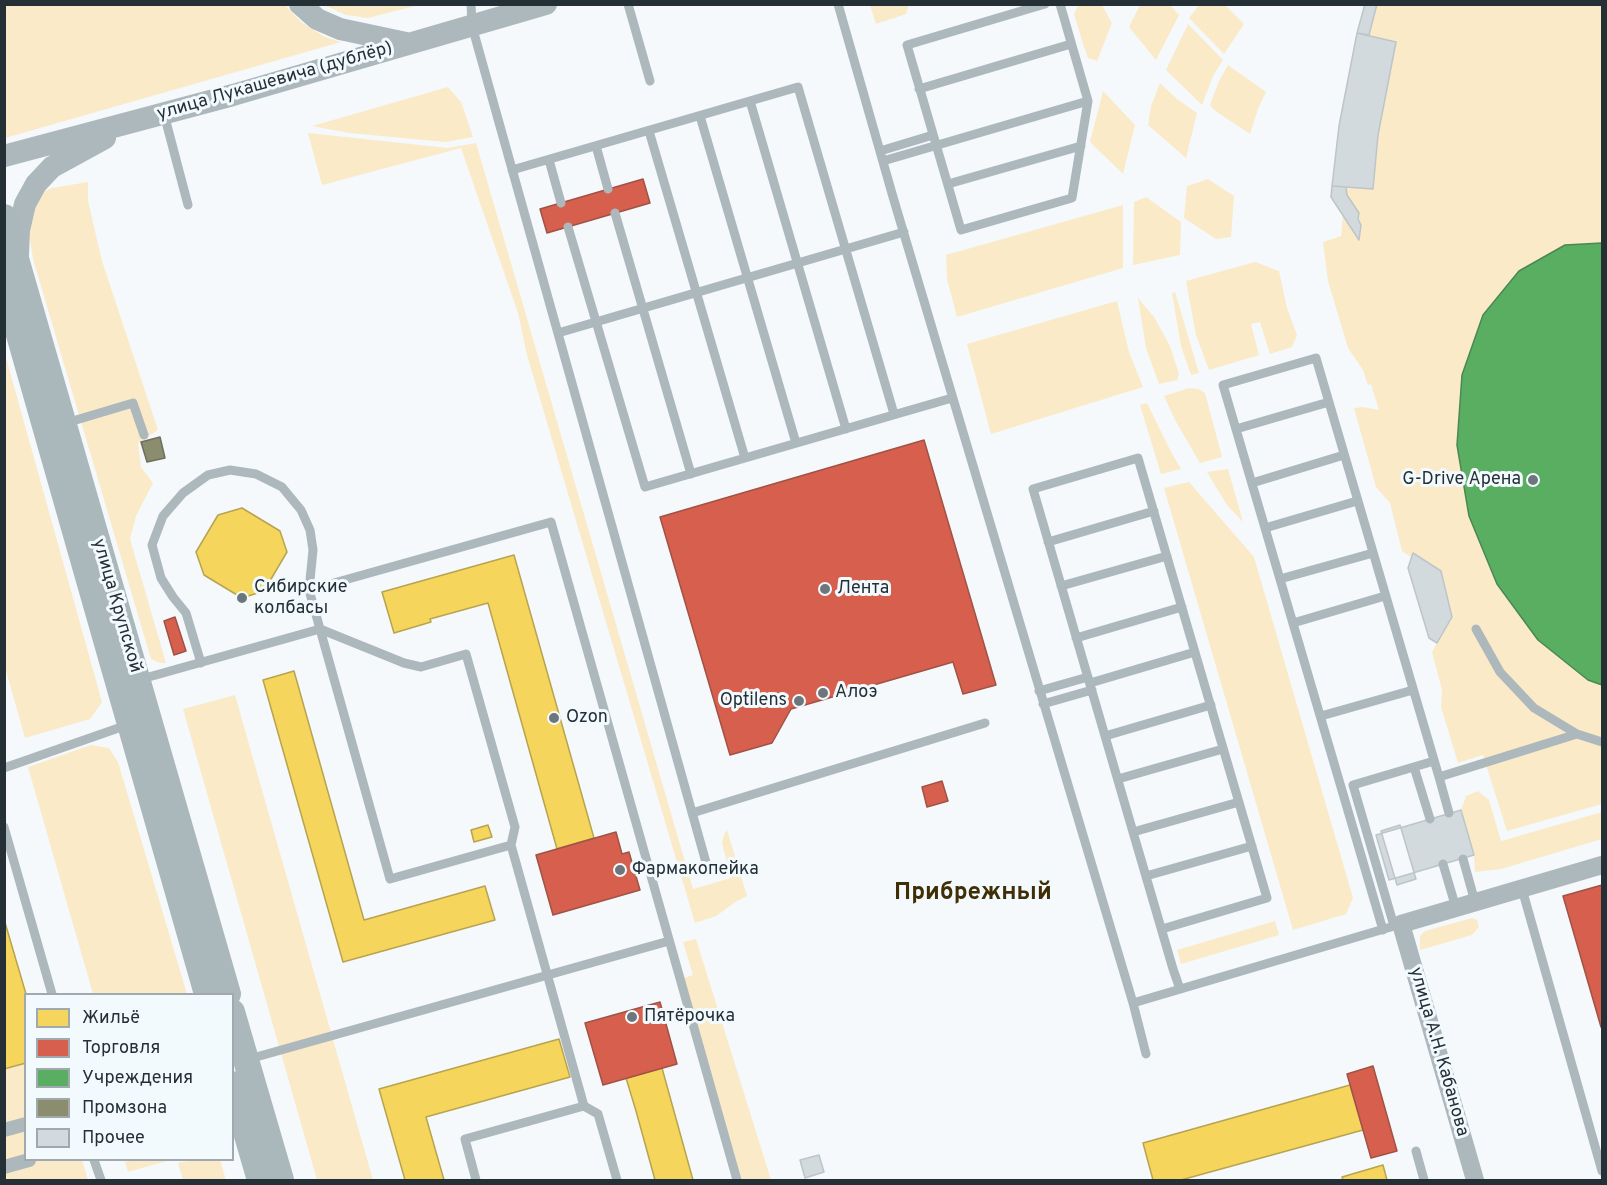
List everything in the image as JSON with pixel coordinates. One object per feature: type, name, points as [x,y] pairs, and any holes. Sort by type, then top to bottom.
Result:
[{"type":"main road","name":"улица Крупской","points":[[4,217],[8,280],[139,721],[228,993]]},
{"type":"main road","name":"улица Крупской","points":[[8,280],[64,423],[137,681],[139,721],[207,993]]},
{"type":"main road","points":[[234,1019],[280,1180]]},
{"type":"main road","points":[[234,1091],[260,1180]]},
{"type":"street","points":[[300,4],[317,19],[340,29],[411,44]]},
{"type":"street","name":"улица Лукашевича (дублёр)","points":[[4,156],[411,44],[471,15],[546,4]]},
{"type":"street","points":[[8,280],[22,213],[36,184],[52,167],[138,120]]},
{"type":"street","points":[[1398,925],[1602,865]]},
{"type":"street","name":"улица А.Н. Кабанова","points":[[1398,925],[1475,1180]]},
{"type":"street","points":[[4,1130],[24,1125]]},
{"type":"street","points":[[4,1167],[25,1161]]},
{"type":"lane","points":[[628,4],[650,81]]},
{"type":"lane","points":[[838,4],[952,398],[1133,1003],[1146,1054]]},
{"type":"lane","points":[[1045,4],[907,45],[961,230],[1072,198],[1088,101],[1060,4]]},
{"type":"lane","points":[[471,15],[512,170],[707,866]]},
{"type":"lane","points":[[920,89],[1071,45]]},
{"type":"lane","points":[[512,170],[798,87],[894,414]]},
{"type":"lane","points":[[750,101],[846,429]]},
{"type":"lane","points":[[883,161],[1088,101]]},
{"type":"lane","points":[[164,113],[188,204]]},
{"type":"lane","points":[[700,116],[796,443]]},
{"type":"lane","points":[[649,130],[745,458]]},
{"type":"lane","points":[[880,151],[933,135]]},
{"type":"lane","points":[[596,146],[608,189]]},
{"type":"lane","points":[[948,184],[1081,146]]},
{"type":"lane","points":[[549,160],[561,203]]},
{"type":"lane","points":[[615,213],[692,474]]},
{"type":"lane","points":[[568,227],[645,487],[952,398]]},
{"type":"lane","points":[[558,333],[904,232]]},
{"type":"lane","points":[[1383,930],[1223,385],[1316,358],[1449,813]]},
{"type":"lane","points":[[1236,429],[1329,402]]},
{"type":"lane","points":[[64,423],[133,403],[144,435]]},
{"type":"lane","points":[[1252,483],[1344,455]]},
{"type":"lane","points":[[1162,929],[1267,898],[1138,458],[1033,489],[1133,832],[1146,876],[1180,989]]},
{"type":"lane","points":[[201,663],[186,613],[161,578],[152,545],[164,516],[183,492],[208,475],[230,470],[256,474],[282,487],[301,510],[310,530],[313,550],[309,590],[390,879],[511,845]]},
{"type":"lane","points":[[1265,528],[1357,501]]},
{"type":"lane","points":[[1048,542],[1154,511]]},
{"type":"lane","points":[[309,590],[551,522],[736,1180]]},
{"type":"lane","points":[[1280,579],[1373,553]]},
{"type":"lane","points":[[1061,586],[1167,556]]},
{"type":"lane","points":[[1293,623],[1385,596]]},
{"type":"lane","points":[[1076,638],[1182,608]]},
{"type":"lane","points":[[137,681],[320,629],[404,663],[421,667],[466,654],[514,827],[511,845],[584,1106],[598,1114],[617,1180]]},
{"type":"lane","points":[[1476,629],[1500,672],[1534,708],[1576,734],[1602,742]]},
{"type":"lane","points":[[1039,691],[1090,683],[1195,652]]},
{"type":"lane","points":[[1043,704],[1090,683]]},
{"type":"lane","points":[[1320,716],[1413,690]]},
{"type":"lane","points":[[1105,736],[1211,705]]},
{"type":"lane","points":[[4,768],[139,721]]},
{"type":"lane","points":[[692,813],[985,723]]},
{"type":"lane","points":[[1438,777],[1576,734]]},
{"type":"lane","points":[[1118,779],[1223,749]]},
{"type":"lane","points":[[1133,1003],[1398,925],[1353,784],[1434,761]]},
{"type":"lane","points":[[1414,766],[1430,819]]},
{"type":"lane","points":[[1133,832],[1239,802]]},
{"type":"lane","points":[[4,827],[52,993]]},
{"type":"lane","points":[[1146,876],[1252,846]]},
{"type":"lane","points":[[1462,859],[1475,902]]},
{"type":"lane","points":[[1443,864],[1456,908]]},
{"type":"lane","points":[[1522,889],[1602,1171]]},
{"type":"lane","points":[[246,1059],[669,941]]},
{"type":"lane","points":[[476,1180],[465,1139],[584,1106]]},
{"type":"lane","points":[[1416,1151],[1424,1180]]},
{"type":"lane","points":[[94,1161],[101,1180]]},
{"type":"shaded area","points":[[870,4],[909,5],[906,14],[876,24]]},
{"type":"shaded area","points":[[1079,4],[1102,5],[1112,23],[1097,61],[1088,58],[1084,47],[1074,14]]},
{"type":"shaded area","points":[[5,5],[285,5],[301,22],[325,37],[341,42],[5,138]]},
{"type":"shaded area","points":[[324,5],[419,5],[368,18],[346,15]]},
{"type":"shaded area","points":[[1140,5],[1170,5],[1179,15],[1156,60],[1129,27]]},
{"type":"shaded area","points":[[1199,5],[1225,5],[1244,24],[1224,54],[1189,18]]},
{"type":"shaded area","name":"G-Drive Арена","points":[[1365,5],[1602,5],[1602,804],[1507,831],[1483,755],[1458,763],[1441,707],[1442,690],[1432,652],[1437,643],[1429,638],[1408,568],[1411,557],[1402,551],[1390,503],[1376,487],[1354,408],[1379,410],[1371,384],[1368,385],[1363,370],[1348,348],[1328,281],[1323,242],[1341,236],[1343,215],[1331,197],[1339,126],[1357,33]]},
{"type":"shaded area","points":[[1188,24],[1223,60],[1213,76],[1202,105],[1166,70]]},
{"type":"shaded area","points":[[1228,65],[1266,92],[1250,134],[1210,105]]},
{"type":"shaded area","points":[[1160,83],[1197,113],[1186,158],[1148,125],[1151,106]]},
{"type":"shaded area","points":[[448,87],[461,102],[473,137],[446,142],[349,133],[312,126]]},
{"type":"shaded area","points":[[1103,91],[1135,125],[1123,174],[1090,142]]},
{"type":"shaded area","points":[[308,133],[448,148],[476,143],[693,889],[731,878],[722,843],[727,830],[747,896],[716,916],[695,923],[527,355],[518,313],[461,148],[322,185]]},
{"type":"shaded area","points":[[1208,179],[1234,196],[1231,237],[1216,239],[1184,218],[1187,186]]},
{"type":"shaded area","points":[[88,182],[88,201],[102,261],[158,430],[138,443],[141,467],[153,483],[136,516],[130,539],[166,663],[151,659],[33,259],[29,232],[35,206],[41,193],[52,188]]},
{"type":"shaded area","points":[[1146,197],[1181,222],[1180,255],[1133,265],[1134,202]]},
{"type":"shaded area","points":[[1123,205],[1123,268],[957,317],[947,279],[946,255]]},
{"type":"shaded area","points":[[1255,262],[1279,271],[1287,308],[1297,335],[1292,347],[1270,354],[1260,322],[1251,324],[1259,355],[1209,370],[1196,335],[1186,281]]},
{"type":"shaded area","points":[[1175,292],[1199,373],[1191,375],[1181,346],[1172,293]]},
{"type":"shaded area","points":[[1138,298],[1154,317],[1170,346],[1179,374],[1177,380],[1159,384],[1146,348]]},
{"type":"shaded area","points":[[1117,301],[1129,352],[1143,387],[991,434],[967,344]]},
{"type":"shaded area","points":[[5,354],[102,702],[90,719],[25,738],[5,667]]},
{"type":"shaded area","points":[[1189,388],[1205,393],[1222,457],[1200,463],[1175,420],[1164,396]]},
{"type":"shaded area","points":[[1147,403],[1181,469],[1161,474],[1140,405]]},
{"type":"shaded area","points":[[1228,469],[1243,522],[1227,505],[1207,472]]},
{"type":"shaded area","points":[[1189,482],[1254,557],[1353,898],[1346,914],[1293,930],[1164,488]]},
{"type":"shaded area","points":[[235,695],[373,1180],[317,1180],[183,709]]},
{"type":"shaded area","points":[[91,745],[109,748],[118,762],[187,993],[93,993],[28,767]]},
{"type":"shaded area","points":[[1478,791],[1489,800],[1501,841],[1602,812],[1602,839],[1501,869],[1475,872],[1474,855],[1461,810],[1466,796]]},
{"type":"shaded area","points":[[1472,918],[1477,920],[1479,927],[1472,935],[1420,950],[1420,936],[1425,931]]},
{"type":"shaded area","points":[[1275,921],[1279,935],[1181,964],[1177,950]]},
{"type":"shaded area","points":[[696,939],[771,1180],[740,1180],[684,978],[693,975],[683,942]]},
{"type":"shaded area","points":[[24,1061],[24,1161],[82,1161],[88,1180],[5,1180],[4,1067]]},
{"type":"shaded area","points":[[130,1161],[166,1161],[128,1172],[125,1162]]},
{"type":"shaded area","points":[[220,1161],[226,1180],[183,1180],[178,1163]]},
{"type":"building: Жильё","points":[[242,508],[280,531],[287,552],[264,591],[242,598],[204,575],[196,552],[218,515]]},
{"type":"building: Жильё","points":[[514,555],[594,838],[557,849],[488,603],[430,619],[431,622],[394,633],[382,592]]},
{"type":"building: Жильё","points":[[294,671],[364,920],[485,886],[495,920],[343,962],[263,680]]},
{"type":"building: Жильё","points":[[488,825],[492,837],[474,842],[471,830]]},
{"type":"building: Жильё","points":[[4,919],[26,993],[24,1064],[4,1069]]},
{"type":"building: Жильё","points":[[559,1039],[570,1077],[426,1117],[444,1180],[405,1180],[379,1089]]},
{"type":"building: Жильё","points":[[662,1068],[693,1180],[655,1180],[626,1078]]},
{"type":"building: Жильё","points":[[1350,1085],[1363,1130],[1181,1180],[1153,1180],[1143,1143]]},
{"type":"building: Жильё","points":[[1383,1165],[1387,1180],[1343,1180],[1342,1177]]},
{"type":"building: Торговля","points":[[643,179],[650,203],[547,233],[540,209]]},
{"type":"building: Торговля","name":"Лента","points":[[924,440],[996,685],[963,694],[953,662],[791,709],[772,743],[730,755],[660,517]]},
{"type":"building: Торговля","points":[[175,617],[186,651],[174,655],[164,621]]},
{"type":"building: Торговля","points":[[942,781],[948,801],[927,807],[922,787]]},
{"type":"building: Торговля","points":[[616,832],[622,854],[629,852],[640,890],[553,915],[536,855]]},
{"type":"building: Торговля","points":[[1602,885],[1602,1027],[1601,1027],[1563,896]]},
{"type":"building: Торговля","points":[[660,1002],[677,1064],[603,1085],[585,1023]]},
{"type":"building: Торговля","points":[[1373,1066],[1397,1151],[1371,1158],[1347,1074]]},
{"type":"building: Учреждения","name":"G-Drive Арена","points":[[1602,243],[1602,685],[1588,680],[1538,640],[1497,584],[1469,516],[1457,445],[1462,375],[1483,315],[1519,271],[1565,245]]},
{"type":"building: Промзона","points":[[160,437],[165,458],[147,462],[141,442]]},
{"type":"building: Прочее","points":[[1365,4],[1377,4],[1369,35],[1357,33]]},
{"type":"building: Прочее","points":[[1357,33],[1396,42],[1378,135],[1373,189],[1332,186],[1339,126]]},
{"type":"building: Прочее","points":[[1332,186],[1346,187],[1347,195],[1359,213],[1358,219],[1361,225],[1359,240],[1331,197]]},
{"type":"building: Прочее","points":[[1413,553],[1441,571],[1452,617],[1437,643],[1429,638],[1408,568]]},
{"type":"building: Прочее","points":[[1461,810],[1474,855],[1389,880],[1376,835]]},
{"type":"building: Прочее","points":[[1400,825],[1416,879],[1397,885],[1381,831]]},
{"type":"building: Прочее","points":[[819,1155],[824,1172],[805,1178],[800,1160]]},
{"type":"place","name":"G-Drive Арена","points":[[1533,480]]},
{"type":"place","name":"Лента","points":[[825,589]]},
{"type":"place","name":"Сибирские колбасы","points":[[242,598]]},
{"type":"place","name":"Алоэ","points":[[823,693]]},
{"type":"place","name":"Optilens","points":[[799,701]]},
{"type":"place","name":"Ozon","points":[[554,718]]},
{"type":"place","name":"Фармакопейка","points":[[620,870]]},
{"type":"place","name":"Пятёрочка","points":[[632,1017]]},
{"type":"district","name":"Прибрежный","points":[[973,894]]}]
